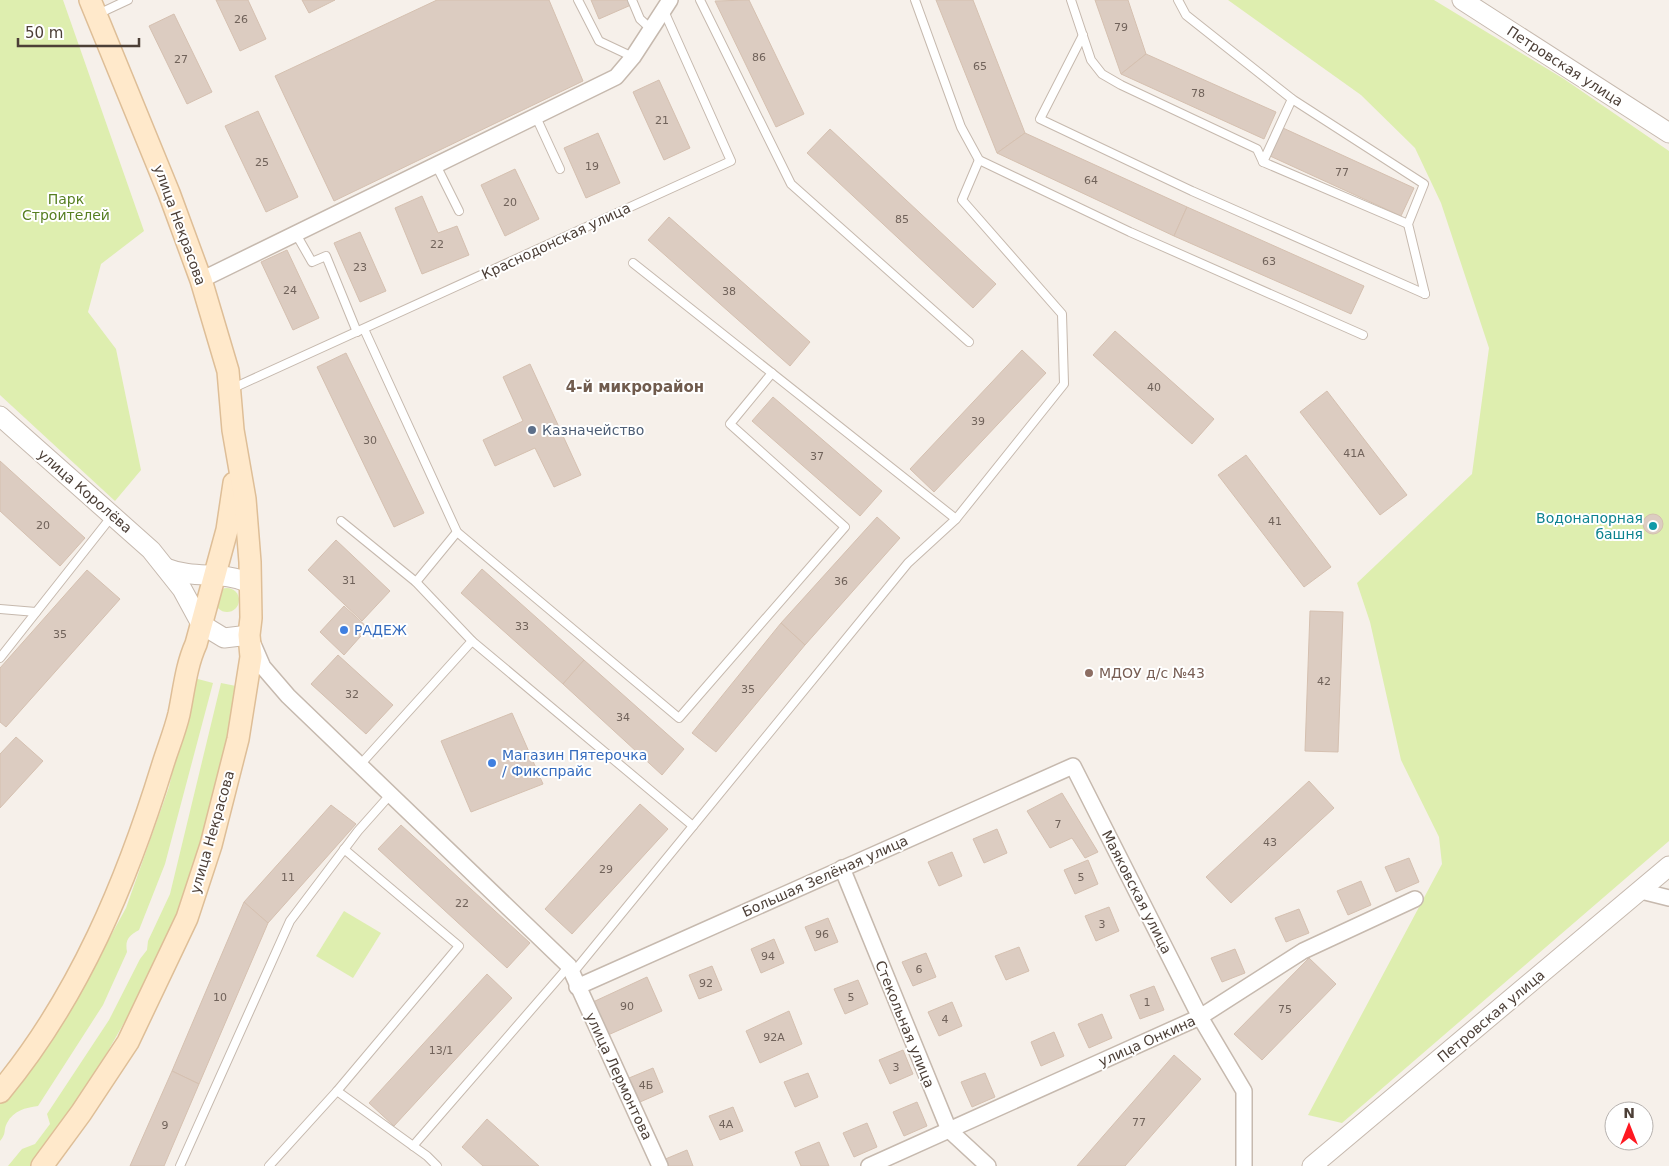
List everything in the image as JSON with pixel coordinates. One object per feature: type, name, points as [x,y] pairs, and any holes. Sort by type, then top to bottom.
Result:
[{"type":"main road","name":"улица Некрасова","points":[[42,1166],[81,1113],[128,1042],[187,918],[211,845],[238,739],[250,667],[248,635],[250,582],[245,499],[237,459],[226,363],[201,280],[170,193],[93,7]]},
{"type":"main road","name":"улица Некрасова","points":[[0,1092],[52,1020],[92,949],[126,875],[179,714],[189,660],[227,530],[237,459]]},
{"type":"street","name":"Петровская улица","points":[[1462,0],[1669,132]]},
{"type":"street","name":"Краснодонская улица","points":[[201,280],[616,77],[633,58],[667,5]]},
{"type":"street","name":"улица Королёва","points":[[0,416],[151,550],[182,589],[201,624]]},
{"type":"street","points":[[166,568],[192,576],[237,577],[250,582]]},
{"type":"street","points":[[201,624],[224,638],[248,635],[263,668],[288,696],[573,976]]},
{"type":"street","name":"Большая Зелёная улица","points":[[573,976],[842,868],[1073,766]]},
{"type":"street","name":"Маяковская улица","points":[[1073,766],[1200,1017],[1244,1091],[1244,1166]]},
{"type":"street","name":"Петровская улица","points":[[1312,1166],[1642,891],[1669,866]]},
{"type":"street","name":"Стекольная улица","points":[[842,868],[948,1130],[988,1166]]},
{"type":"street","points":[[1642,891],[1669,898]]},
{"type":"street","name":"улица Онкина","points":[[869,1166],[1200,1017],[1303,951],[1415,899]]},
{"type":"street","name":"улица Лермонтова","points":[[573,976],[660,1166]]},
{"type":"lane","points":[[93,7],[128,0]]},
{"type":"lane","points":[[578,0],[599,41],[633,58]]},
{"type":"lane","points":[[632,0],[640,19],[651,30]]},
{"type":"lane","points":[[700,0],[791,184],[969,342]]},
{"type":"lane","points":[[915,0],[961,127],[979,160],[1146,239],[1363,335]]},
{"type":"lane","points":[[1071,0],[1090,60],[1102,74],[1121,85],[1257,149],[1263,162],[1408,224]]},
{"type":"lane","points":[[1082,35],[1040,119],[1192,192],[1425,294],[1408,224],[1424,184],[1292,99],[1186,15],[1178,0]]},
{"type":"lane","name":"Краснодонская улица","points":[[230,390],[731,161],[667,5]]},
{"type":"lane","points":[[1263,162],[1292,99]]},
{"type":"lane","points":[[536,116],[560,169]]},
{"type":"lane","points":[[413,1146],[573,976],[908,563],[956,519],[1064,384],[1062,314],[962,200],[979,160]]},
{"type":"lane","points":[[436,165],[459,211]]},
{"type":"lane","points":[[296,234],[312,262],[326,256],[457,532],[679,718],[845,527],[730,424],[772,373]]},
{"type":"lane","points":[[633,263],[956,519]]},
{"type":"lane","points":[[0,658],[113,515]]},
{"type":"lane","points":[[341,521],[416,582],[472,641],[693,826]]},
{"type":"lane","points":[[416,582],[457,532]]},
{"type":"lane","points":[[0,609],[36,612]]},
{"type":"lane","points":[[359,766],[472,641]]},
{"type":"lane","points":[[180,1166],[290,921],[344,849],[390,795]]},
{"type":"lane","points":[[269,1166],[337,1091],[460,946],[344,849]]},
{"type":"lane","points":[[337,1091],[413,1146],[437,1166]]},
{"type":"green space","name":"Парк Строителей","points":[[0,0],[63,0],[144,231],[101,264],[88,312],[116,349],[141,470],[115,501],[0,395]]},
{"type":"green space","points":[[1228,0],[1434,0],[1564,79],[1669,151],[1669,841],[1342,1123],[1308,1115],[1442,864],[1439,837],[1401,760],[1370,622],[1357,583],[1472,474],[1489,348],[1441,203],[1415,148],[1361,95]]},
{"type":"green space","points":[[227,588],[235,592],[239,600],[235,608],[227,612],[219,608],[215,600],[219,592]]},
{"type":"green space","points":[[194,678],[213,683],[165,864],[139,930],[128,939],[126,944],[127,952],[103,1005],[38,1106],[16,1112],[7,1123],[0,1141],[0,1103],[19,1081],[92,970],[126,908],[169,787]]},
{"type":"green space","points":[[221,683],[236,686],[224,753],[196,857],[172,927],[141,993],[100,1065],[49,1145],[30,1166],[8,1166],[22,1149],[35,1144],[50,1124],[47,1114],[109,1020],[140,959],[147,950],[148,941],[170,894]]},
{"type":"green space","points":[[344,911],[381,933],[353,978],[316,956]]},
{"type":"building","points":[[216,0],[248,0],[266,39],[240,51]]},
{"type":"building","points":[[302,0],[335,0],[309,13]]},
{"type":"building","points":[[437,0],[549,0],[583,81],[334,201],[275,76]]},
{"type":"building","points":[[591,0],[629,0],[631,5],[599,19]]},
{"type":"building","points":[[749,0],[804,114],[776,127],[715,1]]},
{"type":"building","points":[[936,0],[973,0],[1025,133],[997,153]]},
{"type":"building","points":[[1095,0],[1128,0],[1146,54],[1121,74]]},
{"type":"building","points":[[174,14],[212,92],[187,104],[149,26]]},
{"type":"building","points":[[1146,54],[1276,112],[1264,139],[1121,74]]},
{"type":"building","points":[[659,80],[690,148],[664,160],[633,92]]},
{"type":"building","points":[[258,111],[298,197],[266,212],[225,126]]},
{"type":"building","points":[[1283,128],[1414,188],[1401,216],[1270,156]]},
{"type":"building","points":[[830,129],[996,284],[973,308],[807,153]]},
{"type":"building","points":[[598,133],[620,183],[586,198],[564,148]]},
{"type":"building","points":[[1025,133],[1187,207],[1174,236],[997,153]]},
{"type":"building","points":[[515,169],[539,219],[505,236],[481,185]]},
{"type":"building","points":[[422,196],[438,233],[457,226],[469,255],[422,274],[395,208]]},
{"type":"building","points":[[1187,207],[1364,286],[1351,314],[1174,236]]},
{"type":"building","points":[[669,217],[810,342],[790,366],[648,240]]},
{"type":"building","points":[[360,232],[386,291],[360,302],[334,243]]},
{"type":"building","points":[[287,250],[319,318],[293,330],[261,262]]},
{"type":"building","points":[[1115,331],[1214,419],[1192,444],[1093,355]]},
{"type":"building","points":[[1022,350],[1046,373],[934,492],[910,469]]},
{"type":"building","points":[[346,353],[424,513],[394,527],[317,367]]},
{"type":"building","name":"Казначейство","points":[[530,364],[581,475],[554,487],[535,448],[495,466],[483,440],[523,421],[503,377]]},
{"type":"building","points":[[1327,391],[1407,495],[1380,515],[1300,412]]},
{"type":"building","points":[[773,397],[882,491],[860,516],[752,421]]},
{"type":"building","points":[[1246,455],[1331,567],[1304,587],[1218,475]]},
{"type":"building","points":[[0,461],[85,538],[60,566],[0,511]]},
{"type":"building","name":"Водонапорная башня","points":[[1649,514],[1657,514],[1663,520],[1663,528],[1657,534],[1649,534],[1643,528],[1643,520]]},
{"type":"building","points":[[877,517],[900,538],[805,645],[781,623]]},
{"type":"building","points":[[336,540],[390,591],[362,621],[308,570]]},
{"type":"building","points":[[482,569],[584,660],[563,684],[461,593]]},
{"type":"building","points":[[87,570],[120,599],[6,727],[0,722],[0,668]]},
{"type":"building","name":"РАДЕЖ","points":[[344,606],[368,628],[344,655],[320,632]]},
{"type":"building","points":[[1310,611],[1343,612],[1338,752],[1305,751]]},
{"type":"building","points":[[781,623],[805,645],[716,752],[692,733]]},
{"type":"building","points":[[338,655],[393,705],[366,734],[311,684]]},
{"type":"building","points":[[584,660],[684,749],[662,775],[563,684]]},
{"type":"building","name":"Магазин Пятерочка / Фикспрайс","points":[[512,713],[543,784],[471,812],[441,741]]},
{"type":"building","points":[[16,737],[43,761],[0,808],[0,754]]},
{"type":"building","points":[[1309,781],[1334,808],[1231,903],[1206,877]]},
{"type":"building","points":[[1062,793],[1098,852],[1085,858],[1072,838],[1050,848],[1027,811]]},
{"type":"building","points":[[640,804],[668,829],[572,934],[545,909]]},
{"type":"building","points":[[331,805],[356,824],[268,923],[244,902]]},
{"type":"building","points":[[401,825],[530,943],[507,968],[378,849]]},
{"type":"building","points":[[997,829],[1007,853],[984,863],[973,839]]},
{"type":"building","points":[[952,852],[962,876],[939,886],[928,862]]},
{"type":"building","points":[[1409,858],[1419,882],[1396,892],[1385,867]]},
{"type":"building","points":[[1088,860],[1098,884],[1075,894],[1064,870]]},
{"type":"building","points":[[1361,881],[1371,905],[1348,915],[1337,891]]},
{"type":"building","points":[[244,902],[268,923],[199,1084],[172,1071]]},
{"type":"building","points":[[1109,907],[1119,931],[1096,941],[1085,916]]},
{"type":"building","points":[[1299,909],[1309,933],[1286,942],[1275,918]]},
{"type":"building","points":[[828,918],[838,942],[815,951],[805,927]]},
{"type":"building","points":[[774,939],[784,963],[761,973],[751,949]]},
{"type":"building","points":[[1019,947],[1029,971],[1006,980],[995,956]]},
{"type":"building","points":[[1235,949],[1245,973],[1222,982],[1211,958]]},
{"type":"building","points":[[926,953],[936,977],[913,986],[902,962]]},
{"type":"building","points":[[1309,958],[1336,984],[1262,1060],[1234,1034]]},
{"type":"building","points":[[712,966],[722,990],[699,999],[689,975]]},
{"type":"building","points":[[487,974],[512,998],[394,1126],[369,1103]]},
{"type":"building","points":[[647,977],[662,1011],[608,1035],[593,1002]]},
{"type":"building","points":[[858,980],[868,1004],[845,1014],[834,989]]},
{"type":"building","points":[[1154,986],[1164,1010],[1140,1019],[1130,995]]},
{"type":"building","points":[[952,1002],[962,1026],[939,1036],[928,1012]]},
{"type":"building","points":[[789,1011],[802,1044],[760,1063],[746,1031]]},
{"type":"building","points":[[1102,1014],[1112,1038],[1089,1048],[1078,1024]]},
{"type":"building","points":[[1054,1032],[1064,1056],[1041,1066],[1031,1042]]},
{"type":"building","points":[[903,1050],[913,1074],[890,1084],[879,1060]]},
{"type":"building","points":[[1174,1055],[1201,1079],[1125,1166],[1077,1166]]},
{"type":"building","points":[[653,1068],[663,1092],[640,1102],[629,1078]]},
{"type":"building","points":[[172,1071],[199,1084],[164,1166],[130,1166]]},
{"type":"building","points":[[808,1073],[818,1097],[795,1107],[784,1082]]},
{"type":"building","points":[[985,1073],[995,1097],[972,1107],[961,1082]]},
{"type":"building","points":[[917,1102],[927,1126],[904,1136],[893,1112]]},
{"type":"building","points":[[733,1107],[743,1131],[720,1140],[709,1116]]},
{"type":"building","points":[[487,1119],[539,1166],[483,1166],[462,1147]]},
{"type":"building","points":[[867,1123],[877,1147],[854,1157],[843,1133]]},
{"type":"building","points":[[819,1142],[829,1166],[801,1166],[795,1152]]},
{"type":"building","points":[[687,1150],[693,1166],[666,1166],[663,1160]]},
{"type":"place","name":"Казначейство","points":[[532,430]]},
{"type":"place","name":"Водонапорная башня","points":[[1653,526]]},
{"type":"place","name":"РАДЕЖ","points":[[344,630]]},
{"type":"place","name":"МДОУ д/с №43","points":[[1089,673]]},
{"type":"place","name":"Магазин Пятерочка / Фикспрайс","points":[[492,763]]},
{"type":"district","name":"4-й микрорайон","points":[[635,387]]}]
